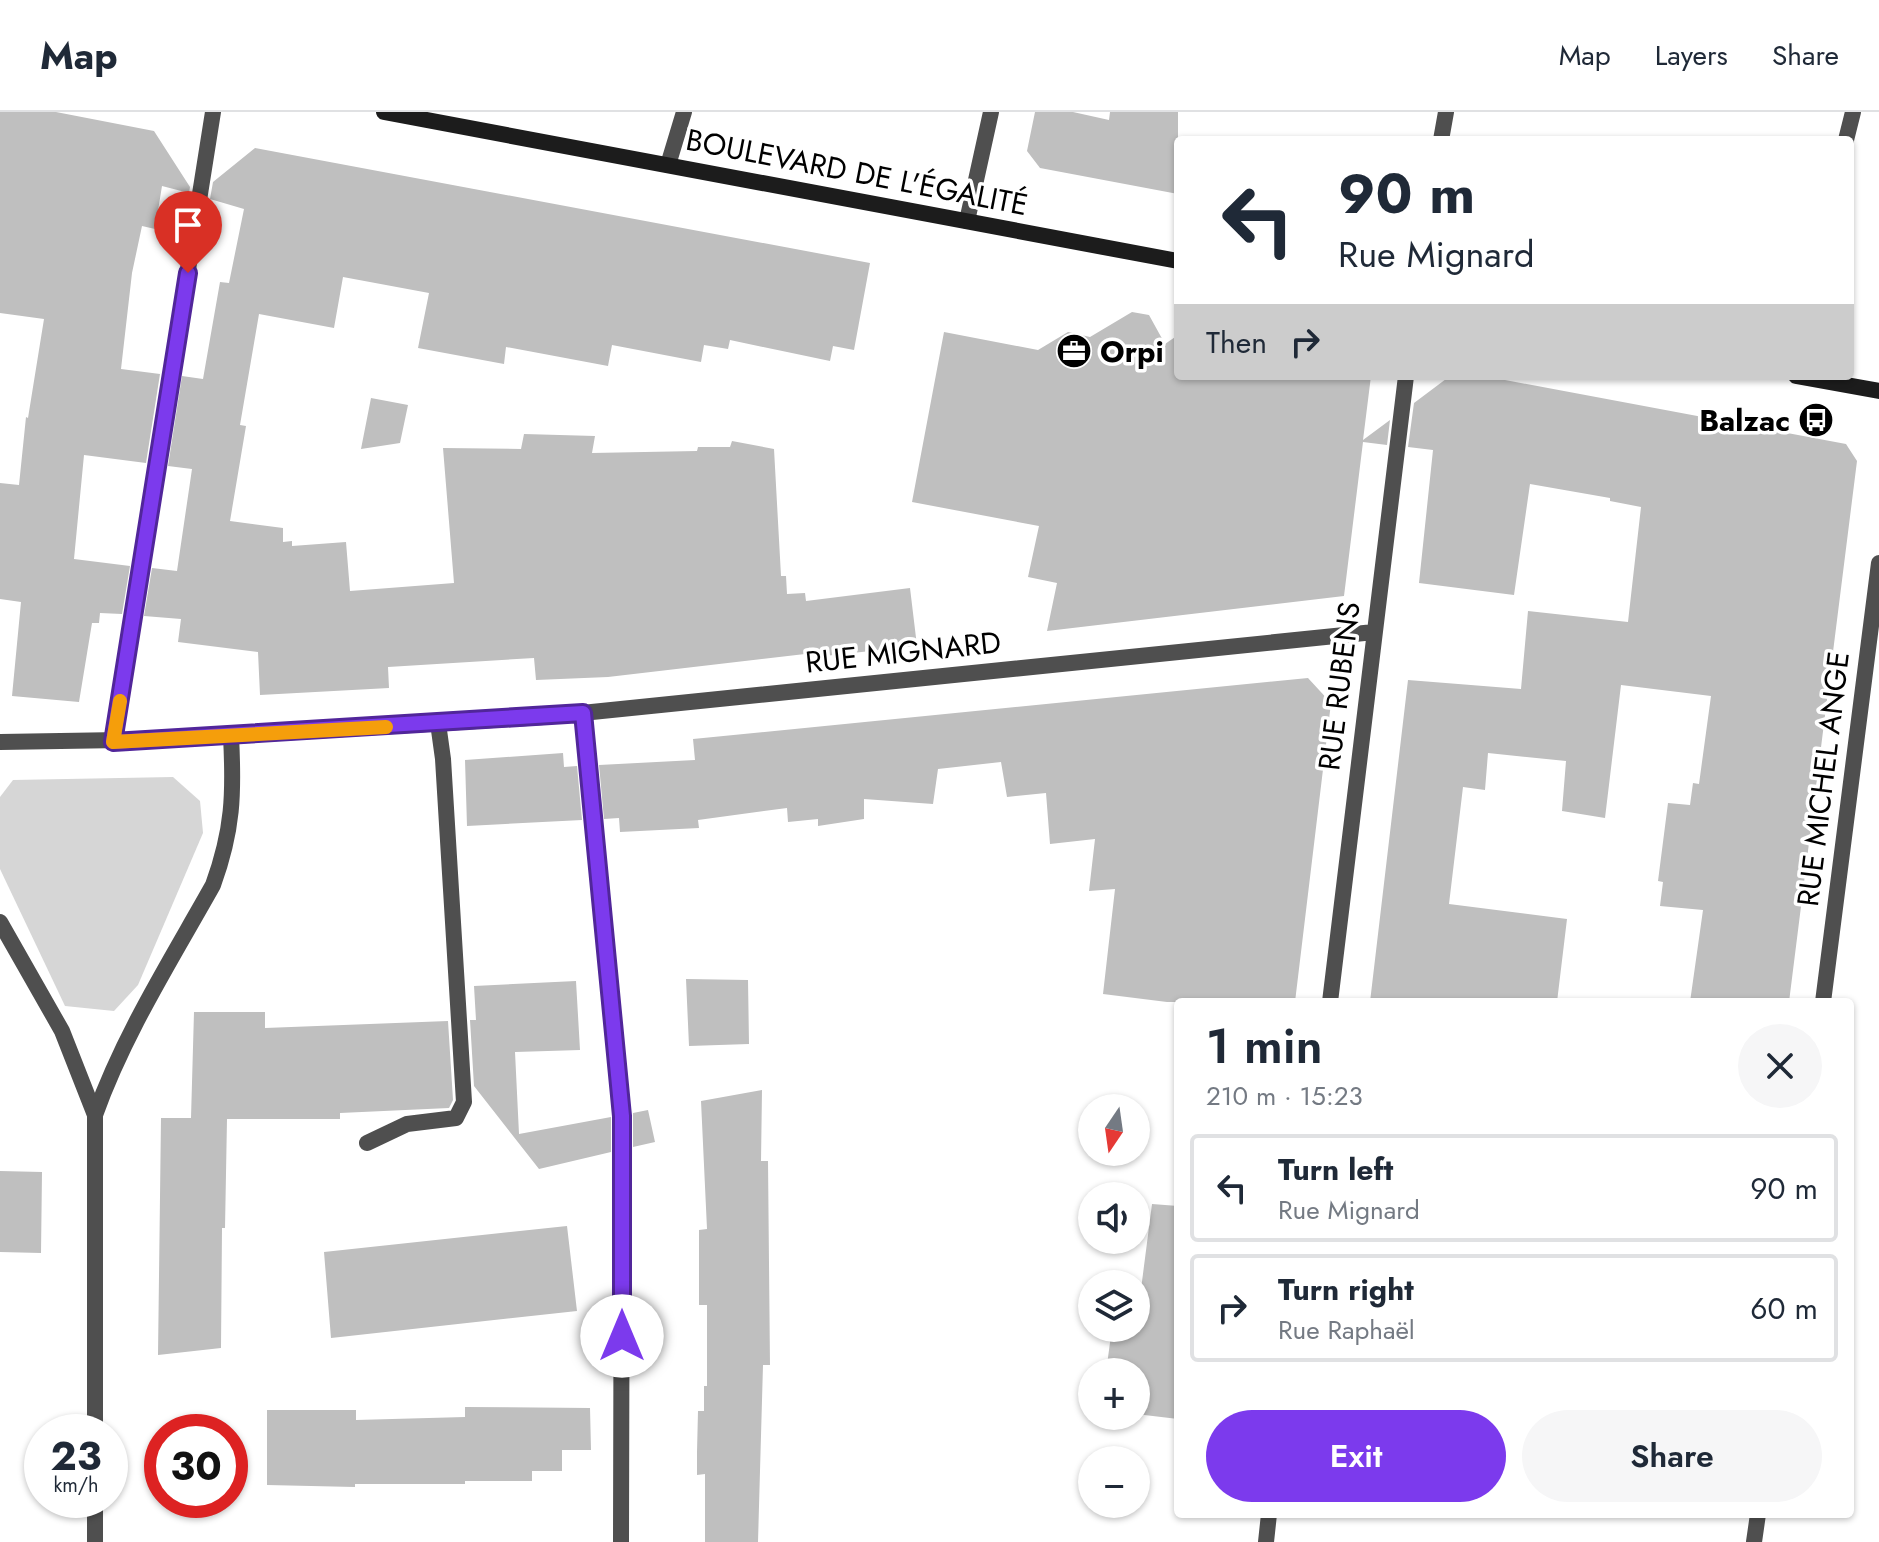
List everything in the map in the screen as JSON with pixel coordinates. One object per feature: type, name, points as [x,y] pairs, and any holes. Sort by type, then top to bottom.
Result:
[{"type":"main road","name":"BOULEVARD DE L'ÉGALITÉ","points":[[384,112],[1174,260]]},
{"type":"main road","points":[[1818,380],[1879,391]]},
{"type":"street","points":[[113,742],[213,112]]},
{"type":"street","points":[[668,165],[684,112]]},
{"type":"street","points":[[967,221],[991,112]]},
{"type":"street","points":[[1442,136],[1446,112]]},
{"type":"street","points":[[1847,136],[1853,112]]},
{"type":"street","name":"RUE RUBENS","points":[[1330,998],[1406,380]]},
{"type":"street","name":"RUE MICHEL ANGE","points":[[1824,998],[1879,563]]},
{"type":"street","name":"RUE MIGNARD","points":[[0,742],[113,742],[583,713],[1374,632]]},
{"type":"street","points":[[583,713],[622,1116],[621,1542]]},
{"type":"street","points":[[367,1143],[407,1124],[456,1118],[464,1102],[443,759],[438,723]]},
{"type":"street","points":[[95,1414],[95,1115],[118,1056],[213,885],[222,862],[233,815],[231,736]]},
{"type":"street","points":[[0,922],[62,1031],[95,1115]]},
{"type":"street","points":[[95,1518],[95,1542]]},
{"type":"street","points":[[1266,1542],[1269,1518]]},
{"type":"street","points":[[1754,1542],[1757,1518]]},
{"type":"shaded area","points":[[173,777],[200,801],[203,833],[138,985],[114,1011],[65,1006],[0,869],[0,797],[13,780]]},
{"type":"building","points":[[0,112],[56,112],[154,131],[190,187],[189,193],[162,186],[155,229],[142,226],[132,273],[121,369],[160,374],[146,463],[84,455],[74,559],[130,566],[122,614],[100,613],[99,623],[92,623],[79,702],[12,696],[21,602],[0,599],[0,483],[19,485],[26,417],[44,319],[0,313]]},
{"type":"building","points":[[1035,112],[1073,112],[1109,120],[1110,112],[1178,112],[1178,136],[1174,136],[1174,193],[1040,168],[1027,151]]},
{"type":"building","points":[[255,148],[870,263],[854,350],[833,346],[830,361],[730,340],[728,349],[704,345],[701,362],[612,345],[608,366],[506,347],[504,364],[418,348],[429,293],[343,277],[334,328],[259,314],[240,425],[246,426],[230,521],[283,528],[283,542],[292,541],[292,546],[346,542],[350,591],[454,583],[443,448],[521,449],[524,434],[595,436],[592,453],[697,451],[698,447],[730,447],[732,441],[774,449],[781,576],[786,576],[787,594],[805,593],[806,601],[910,588],[917,646],[806,658],[805,654],[608,677],[536,680],[534,658],[388,667],[389,688],[260,695],[258,652],[178,642],[181,619],[144,616],[152,568],[177,571],[192,469],[168,466],[182,376],[203,379],[220,282],[229,283],[244,209],[210,199],[213,182]]},
{"type":"building","points":[[1132,312],[1149,315],[1165,344],[1174,338],[1174,380],[1370,380],[1363,440],[1390,420],[1387,445],[1363,442],[1344,596],[1047,631],[1057,583],[1028,577],[1039,526],[912,502],[944,332],[1038,350],[1068,332],[1090,337]]},
{"type":"building","points":[[1445,380],[1505,380],[1846,444],[1857,461],[1790,998],[1691,998],[1703,910],[1660,906],[1663,882],[1658,881],[1668,803],[1690,805],[1693,783],[1699,784],[1711,696],[1621,685],[1605,818],[1562,811],[1566,761],[1488,753],[1485,790],[1463,787],[1449,904],[1567,919],[1557,998],[1370,998],[1408,680],[1521,689],[1528,611],[1628,622],[1641,507],[1610,501],[1610,498],[1530,484],[1514,595],[1419,583],[1433,450],[1408,447],[1414,403]]},
{"type":"building","points":[[371,398],[408,405],[400,443],[361,449]]},
{"type":"building","points":[[1308,678],[1331,703],[1295,998],[1174,998],[1174,1002],[1167,1002],[1103,994],[1115,889],[1089,891],[1095,839],[1050,844],[1046,793],[1007,797],[1001,762],[938,769],[933,804],[864,799],[864,819],[818,826],[818,819],[788,822],[787,808],[698,820],[699,828],[620,832],[619,818],[604,819],[599,765],[695,760],[693,739]]},
{"type":"building","points":[[563,753],[564,767],[577,766],[582,820],[467,826],[465,760]]},
{"type":"building","points":[[686,979],[748,980],[749,1044],[689,1046]]},
{"type":"building","points":[[576,981],[580,1050],[515,1052],[519,1134],[611,1117],[611,1152],[539,1169],[474,1086],[470,1020],[476,1020],[474,986]]},
{"type":"building","points":[[194,1012],[265,1012],[265,1028],[448,1021],[453,1100],[449,1108],[340,1113],[340,1119],[227,1119],[221,1348],[158,1355],[161,1118],[191,1118]]},
{"type":"building","points":[[762,1090],[761,1161],[768,1161],[770,1365],[763,1365],[758,1542],[705,1542],[705,1474],[697,1475],[698,1411],[704,1411],[704,1386],[707,1386],[707,1305],[699,1305],[699,1230],[707,1229],[701,1101]]},
{"type":"building","points":[[648,1110],[655,1142],[633,1147],[633,1113]]},
{"type":"building","points":[[0,1171],[42,1172],[41,1253],[0,1252]]},
{"type":"building","points":[[1152,1204],[1174,1206],[1174,1419],[1150,1416],[1150,1358],[1108,1358],[1110,1342],[1150,1342],[1150,1270],[1143,1270],[1146,1254],[1150,1254]]},
{"type":"building","points":[[567,1226],[577,1311],[331,1338],[324,1252]]},
{"type":"building","points":[[465,1407],[590,1408],[591,1450],[562,1450],[562,1471],[532,1471],[532,1481],[355,1484],[355,1487],[267,1485],[267,1410],[356,1410],[356,1420],[465,1417]]},
{"type":"slow traffic","points":[[120,701],[113,742],[386,727]]},
{"type":"place","name":"Orpi","points":[[1074,351]]},
{"type":"place","name":"Balzac","points":[[1816,420]]},
{"type":"route","points":[[188,273],[113,742],[583,713],[622,1116],[622,1336]]}]
